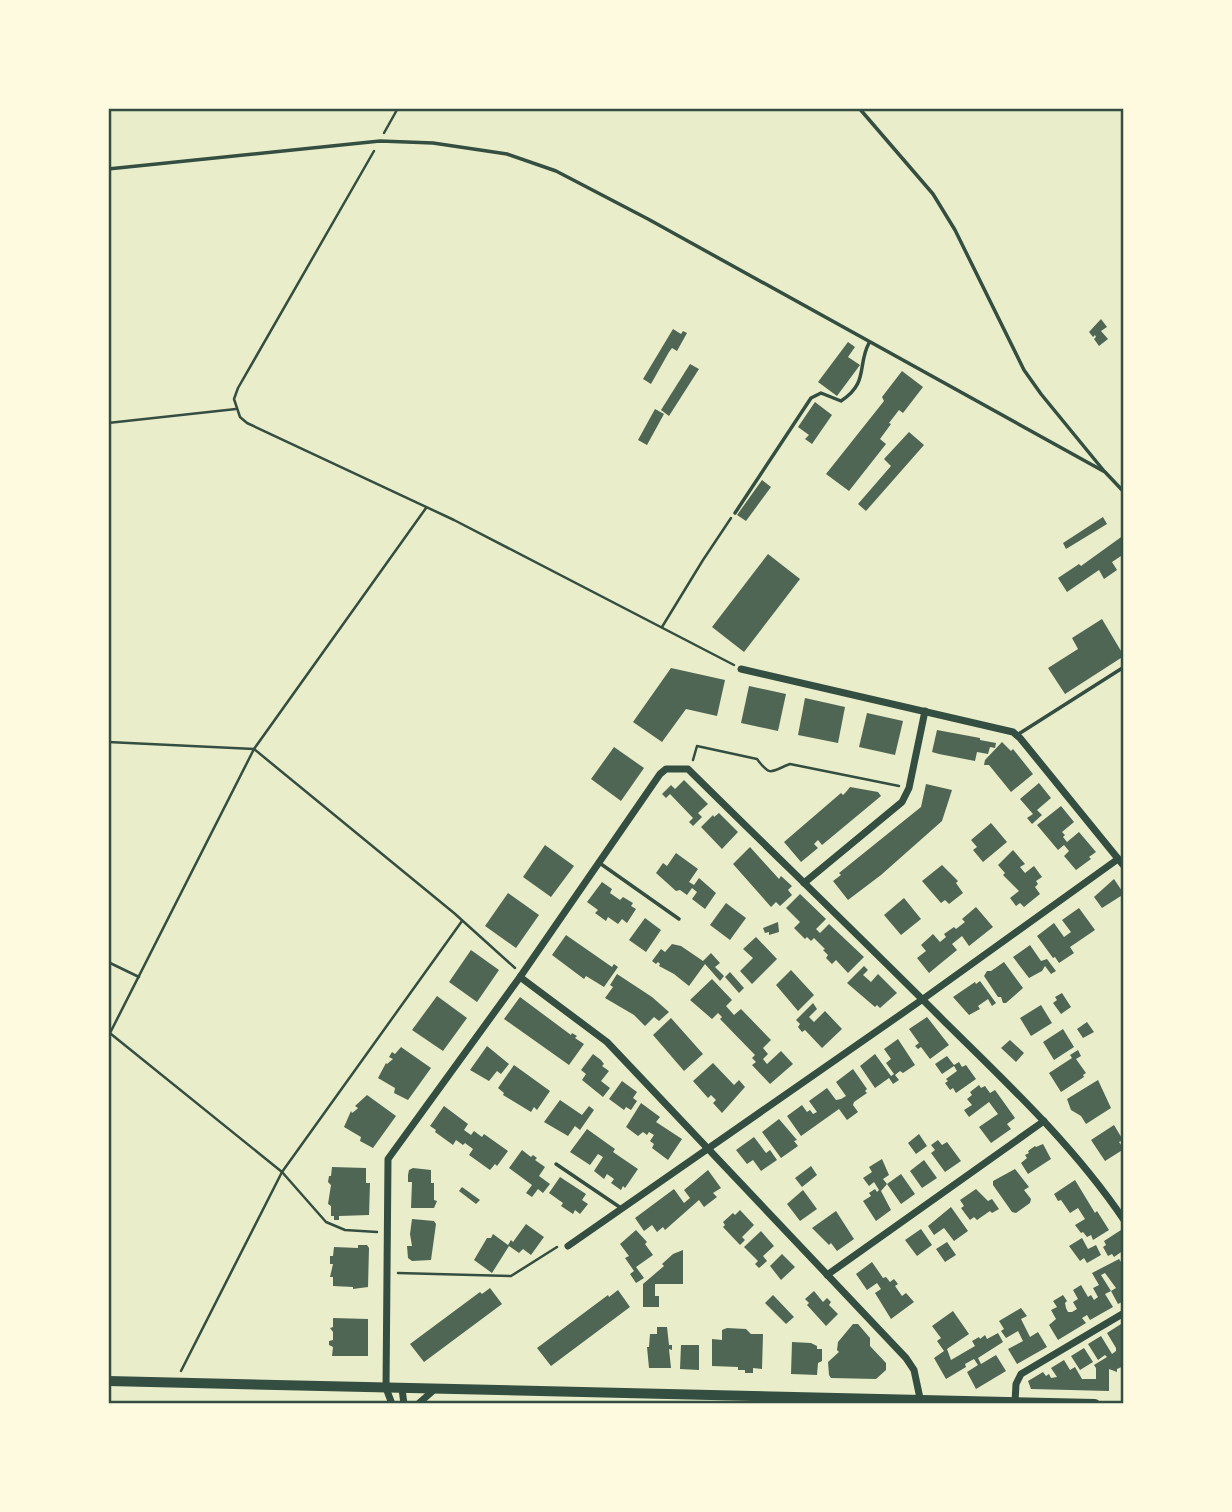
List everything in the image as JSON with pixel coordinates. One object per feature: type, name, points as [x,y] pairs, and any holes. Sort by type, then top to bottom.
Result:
[{"type":"street","points":[[568,1246],[1121,862],[1017,734],[741,668]]},
{"type":"street","points":[[804,883],[902,802],[909,788],[925,711]]},
{"type":"street","points":[[392,1404],[386,1388],[389,1156],[521,976],[663,771],[672,768],[688,769],[923,999],[1044,1121],[1124,1220]]},
{"type":"street","points":[[521,976],[607,1042],[906,1358],[914,1370],[921,1402]]},
{"type":"street","points":[[827,1275],[1044,1121]]},
{"type":"street","points":[[1015,1402],[1016,1384],[1021,1374],[1124,1313]]},
{"type":"street","points":[[108,1381],[435,1389],[640,1399],[1096,1404]]},
{"type":"street","points":[[402,1388],[404,1404]]},
{"type":"street","points":[[418,1404],[435,1389]]},
{"type":"lane","points":[[859,108],[933,194],[955,230],[1024,370],[1124,492]]},
{"type":"lane","points":[[108,169],[380,141],[475,148],[507,154],[556,171],[668,230],[1105,472]]},
{"type":"lane","points":[[735,513],[811,398],[821,393],[841,401],[854,391],[863,372],[869,343]]},
{"type":"lane","points":[[1017,734],[1124,667]]},
{"type":"lane","points":[[599,863],[679,919]]},
{"type":"lane","points":[[556,1164],[622,1209]]},
{"type":"path","points":[[398,108],[238,388],[234,399],[236,409],[247,423],[426,508],[741,668]]},
{"type":"path","points":[[108,423],[236,409]]},
{"type":"path","points":[[387,1232],[345,1230],[332,1226],[315,1212],[282,1172],[109,1036],[254,749],[426,508]]},
{"type":"path","points":[[662,627],[735,513]]},
{"type":"path","points":[[108,743],[254,749],[462,921],[521,976]]},
{"type":"path","points":[[688,769],[697,746],[757,759],[762,767],[769,771],[777,771],[790,764],[909,788]]},
{"type":"path","points":[[175,1383],[282,1172],[462,921]]},
{"type":"path","points":[[108,962],[139,977]]},
{"type":"path","points":[[387,1273],[511,1276],[561,1244],[568,1246]]},
{"type":"building","points":[[1101,319],[1107,327],[1101,331],[1108,339],[1099,346],[1094,339],[1095,335],[1093,337],[1089,332]]},
{"type":"building","points":[[673,329],[681,334],[683,331],[687,333],[677,351],[672,348],[669,352],[651,384],[643,379]]},
{"type":"building","points":[[848,342],[855,347],[848,357],[860,365],[837,396],[818,382]]},
{"type":"building","points":[[690,364],[699,369],[669,416],[661,410]]},
{"type":"building","points":[[902,371],[923,387],[903,413],[899,410],[889,423],[891,424],[880,439],[886,444],[849,491],[826,474],[884,401],[882,397]]},
{"type":"building","points":[[815,402],[832,415],[812,444],[805,439],[809,435],[798,427]]},
{"type":"building","points":[[655,409],[664,414],[647,445],[638,440]]},
{"type":"building","points":[[909,432],[924,445],[866,511],[858,504],[891,466],[884,459]]},
{"type":"building","points":[[762,480],[771,487],[746,521],[737,515]]},
{"type":"building","points":[[1103,517],[1107,524],[1066,549],[1063,543]]},
{"type":"building","points":[[1124,535],[1124,554],[1112,562],[1117,570],[1104,579],[1099,570],[1067,592],[1058,578],[1079,564],[1081,566]]},
{"type":"building","points":[[768,554],[800,579],[744,652],[712,627]]},
{"type":"building","points":[[1102,619],[1124,656],[1065,694],[1048,668],[1078,649],[1072,638]]},
{"type":"building","points":[[671,668],[725,680],[717,716],[686,709],[662,742],[633,722]]},
{"type":"building","points":[[749,686],[786,694],[778,731],[741,723]]},
{"type":"building","points":[[805,698],[845,707],[838,743],[798,735]]},
{"type":"building","points":[[867,713],[903,721],[895,755],[859,747]]},
{"type":"building","points":[[937,730],[980,738],[996,743],[995,748],[990,747],[988,754],[977,752],[975,761],[932,752]]},
{"type":"building","points":[[1002,742],[1011,751],[1013,749],[1033,774],[1011,792],[989,765],[984,765],[985,760]]},
{"type":"building","points":[[614,747],[644,768],[621,801],[591,779]]},
{"type":"building","points":[[684,780],[708,804],[698,813],[702,817],[693,826],[689,822],[693,818],[670,794],[666,798],[662,794],[671,785],[675,789]]},
{"type":"building","points":[[1039,783],[1051,798],[1037,810],[1042,815],[1032,824],[1027,818],[1033,814],[1020,799]]},
{"type":"building","points":[[926,784],[952,790],[942,821],[848,900],[833,881],[841,875],[839,873],[921,807]]},
{"type":"building","points":[[850,787],[878,792],[881,796],[822,845],[818,840],[814,844],[818,848],[801,862],[784,842]]},
{"type":"building","points":[[1061,806],[1074,822],[1062,832],[1065,835],[1063,837],[1067,842],[1079,832],[1096,852],[1076,870],[1064,856],[1069,851],[1064,845],[1058,850],[1037,825]]},
{"type":"building","points":[[719,813],[738,832],[722,849],[701,827],[713,815],[714,817]]},
{"type":"building","points":[[991,823],[1007,842],[983,862],[973,850],[977,847],[971,840]]},
{"type":"building","points":[[545,845],[574,866],[551,897],[523,877]]},
{"type":"building","points":[[750,847],[779,879],[781,876],[792,886],[788,890],[792,895],[780,906],[776,902],[771,907],[733,864]]},
{"type":"building","points":[[1013,850],[1025,864],[1020,867],[1025,873],[1034,866],[1042,877],[1036,881],[1038,884],[1035,887],[1040,894],[1024,907],[1020,903],[1016,906],[1010,898],[1019,891],[1003,875],[1005,873],[998,865]]},
{"type":"building","points":[[676,853],[698,869],[689,882],[694,885],[699,878],[716,893],[705,909],[692,899],[697,892],[692,888],[687,895],[680,890],[676,891],[656,873],[663,863],[667,866]]},
{"type":"building","points":[[942,865],[958,881],[956,883],[963,893],[949,904],[945,900],[941,903],[922,881]]},
{"type":"building","points":[[1114,879],[1124,894],[1102,908],[1094,897]]},
{"type":"building","points":[[602,882],[612,889],[610,893],[620,900],[623,897],[633,903],[631,906],[636,909],[627,923],[622,919],[618,924],[608,917],[606,921],[595,913],[598,910],[587,902]]},
{"type":"building","points":[[508,893],[539,915],[516,948],[485,926]]},
{"type":"building","points":[[800,894],[826,919],[816,929],[820,933],[829,924],[864,957],[848,973],[836,960],[832,964],[826,958],[828,955],[823,950],[825,949],[814,938],[811,941],[807,937],[805,939],[794,928],[800,922],[786,908]]},
{"type":"building","points":[[904,898],[921,919],[901,935],[884,915]]},
{"type":"building","points":[[726,903],[746,918],[730,940],[710,925]]},
{"type":"building","points":[[976,907],[993,927],[969,946],[962,936],[952,944],[957,950],[929,973],[917,958],[926,951],[921,945],[933,934],[940,942],[946,937],[944,934],[965,922],[962,919]]},
{"type":"building","points":[[1079,908],[1095,930],[1070,947],[1074,953],[1059,963],[1037,936],[1054,923],[1064,937],[1071,932],[1062,920]]},
{"type":"building","points":[[645,918],[661,930],[646,952],[629,940]]},
{"type":"building","points":[[778,922],[779,932],[769,935],[769,932],[765,933],[763,928]]},
{"type":"building","points":[[566,935],[612,967],[614,964],[618,967],[604,987],[586,976],[584,979],[552,955]]},
{"type":"building","points":[[756,937],[777,959],[752,984],[740,971],[753,958],[743,949]]},
{"type":"building","points":[[672,944],[681,946],[703,961],[711,953],[720,963],[715,967],[724,976],[720,981],[705,964],[689,986],[659,966],[658,962],[656,964],[652,961],[661,949],[665,952]]},
{"type":"building","points":[[1030,945],[1041,961],[1047,959],[1056,971],[1051,974],[1045,966],[1042,971],[1029,978],[1013,957]]},
{"type":"building","points":[[471,950],[499,970],[477,1002],[449,982]]},
{"type":"building","points":[[1004,962],[1023,988],[1006,1003],[998,997],[984,976],[987,971]]},
{"type":"building","points":[[864,966],[868,970],[863,975],[871,982],[878,974],[897,993],[880,1008],[877,1005],[875,1007],[847,983]]},
{"type":"building","points":[[791,970],[814,995],[798,1011],[776,985]]},
{"type":"building","points":[[730,972],[744,988],[739,993],[725,977]]},
{"type":"building","points":[[617,974],[669,1012],[659,1021],[654,1017],[645,1026],[634,1015],[605,998],[613,987],[610,985]]},
{"type":"building","points":[[712,979],[732,1000],[726,1006],[734,1015],[741,1009],[771,1040],[763,1048],[768,1054],[763,1059],[767,1064],[781,1051],[793,1064],[770,1084],[752,1065],[756,1062],[752,1058],[755,1055],[720,1019],[722,1017],[718,1013],[712,1019],[690,1000]]},
{"type":"building","points":[[980,981],[996,1003],[992,1006],[988,999],[978,1006],[980,1009],[969,1015],[953,997]]},
{"type":"building","points":[[1062,993],[1071,1007],[1061,1014],[1053,1003],[1057,1000],[1055,997]]},
{"type":"building","points":[[437,996],[467,1018],[443,1051],[412,1030]]},
{"type":"building","points":[[520,997],[571,1035],[572,1033],[577,1036],[575,1038],[584,1044],[569,1065],[504,1019]]},
{"type":"building","points":[[813,1003],[817,1009],[809,1017],[814,1022],[825,1011],[842,1029],[822,1048],[805,1030],[802,1032],[796,1020]]},
{"type":"building","points":[[1041,1005],[1052,1023],[1031,1036],[1020,1018]]},
{"type":"building","points":[[927,1017],[949,1045],[930,1059],[921,1047],[918,1049],[915,1046],[919,1043],[909,1029]]},
{"type":"building","points":[[671,1018],[703,1054],[684,1071],[653,1035]]},
{"type":"building","points":[[1087,1022],[1094,1032],[1083,1038],[1077,1029]]},
{"type":"building","points":[[1063,1029],[1074,1047],[1054,1060],[1043,1042]]},
{"type":"building","points":[[898,1039],[915,1065],[895,1075],[899,1080],[893,1084],[889,1078],[875,1088],[860,1066],[875,1054],[891,1076],[894,1074],[886,1063],[891,1059],[884,1049]]},
{"type":"building","points":[[1010,1040],[1024,1053],[1016,1062],[1001,1048]]},
{"type":"building","points":[[487,1046],[509,1064],[501,1074],[497,1071],[489,1081],[470,1070]]},
{"type":"building","points":[[401,1047],[431,1068],[408,1100],[394,1093],[395,1088],[378,1078],[386,1063],[393,1059],[389,1057],[392,1052],[395,1054]]},
{"type":"building","points":[[1078,1050],[1081,1056],[1076,1059],[1086,1073],[1061,1092],[1049,1073],[1072,1058],[1070,1055]]},
{"type":"building","points":[[593,1054],[609,1071],[601,1081],[610,1088],[603,1097],[582,1080],[586,1074],[581,1070]]},
{"type":"building","points":[[947,1056],[954,1065],[959,1062],[962,1067],[966,1065],[976,1079],[956,1093],[945,1083],[948,1081],[946,1079],[957,1071],[954,1066],[942,1074],[935,1064]]},
{"type":"building","points":[[713,1063],[734,1085],[739,1080],[745,1087],[722,1113],[713,1103],[716,1100],[711,1095],[708,1098],[693,1081]]},
{"type":"building","points":[[514,1065],[550,1091],[537,1110],[534,1107],[531,1112],[503,1095],[498,1088]]},
{"type":"building","points":[[853,1069],[867,1089],[867,1093],[854,1102],[858,1112],[847,1120],[839,1109],[801,1136],[787,1116],[802,1105],[807,1112],[817,1112],[809,1101],[827,1088],[836,1100],[846,1096],[836,1082]]},
{"type":"building","points":[[1098,1080],[1111,1108],[1086,1124],[1081,1116],[1071,1110],[1067,1099]]},
{"type":"building","points":[[622,1081],[637,1092],[633,1098],[637,1101],[631,1110],[626,1107],[624,1110],[609,1099]]},
{"type":"building","points":[[979,1085],[981,1088],[985,1086],[990,1093],[995,1090],[1015,1118],[1007,1124],[1011,1129],[991,1143],[979,1127],[998,1114],[989,1102],[969,1117],[964,1110],[972,1105],[967,1099],[972,1095],[970,1092]]},
{"type":"building","points":[[367,1095],[396,1116],[373,1148],[344,1127],[351,1111],[352,1113],[358,1108],[355,1106]]},
{"type":"building","points":[[560,1100],[582,1115],[589,1106],[594,1110],[580,1130],[575,1126],[568,1136],[544,1122]]},
{"type":"building","points":[[641,1103],[660,1117],[656,1122],[682,1139],[668,1160],[652,1148],[654,1144],[650,1141],[654,1135],[643,1132],[638,1136],[626,1127]]},
{"type":"building","points":[[444,1106],[468,1124],[464,1130],[471,1135],[474,1131],[482,1137],[484,1134],[508,1151],[497,1166],[495,1164],[490,1170],[469,1155],[473,1149],[465,1143],[463,1145],[456,1140],[453,1145],[435,1132],[430,1126]]},
{"type":"building","points":[[779,1119],[797,1140],[794,1141],[798,1146],[781,1158],[762,1132]]},
{"type":"building","points":[[1114,1125],[1123,1140],[1119,1142],[1124,1149],[1105,1161],[1091,1140]]},
{"type":"building","points":[[587,1129],[638,1169],[625,1188],[623,1186],[621,1190],[611,1183],[614,1179],[607,1174],[604,1179],[594,1171],[603,1157],[598,1154],[590,1165],[570,1152]]},
{"type":"building","points":[[919,1134],[927,1146],[916,1154],[908,1143]]},
{"type":"building","points":[[754,1137],[766,1153],[770,1150],[777,1160],[761,1171],[753,1160],[747,1164],[736,1150]]},
{"type":"building","points":[[938,1140],[942,1145],[947,1142],[961,1161],[945,1172],[931,1153],[935,1150],[931,1145]]},
{"type":"building","points":[[1043,1144],[1051,1159],[1028,1174],[1021,1163],[1027,1158],[1025,1155],[1035,1146]]},
{"type":"building","points":[[522,1150],[531,1157],[533,1155],[537,1158],[535,1160],[545,1167],[539,1176],[550,1184],[543,1193],[538,1189],[532,1197],[526,1193],[532,1185],[509,1168]]},
{"type":"building","points":[[882,1159],[889,1175],[883,1179],[887,1184],[881,1191],[891,1210],[876,1221],[863,1201],[871,1196],[869,1193],[875,1189],[877,1192],[879,1190],[874,1182],[869,1186],[863,1178],[872,1172],[869,1167]]},
{"type":"building","points":[[924,1160],[937,1178],[922,1188],[910,1171]]},
{"type":"building","points":[[811,1166],[817,1175],[802,1187],[795,1178]]},
{"type":"building","points":[[332,1167],[366,1168],[366,1183],[370,1183],[369,1215],[339,1216],[339,1220],[334,1220],[331,1206],[328,1204],[331,1185],[328,1182]]},
{"type":"building","points":[[413,1168],[431,1170],[434,1200],[437,1201],[434,1208],[411,1208],[412,1182],[408,1182],[408,1175]]},
{"type":"building","points":[[1015,1169],[1029,1187],[1024,1190],[1031,1199],[1030,1203],[1016,1213],[1012,1212],[993,1185],[993,1181]]},
{"type":"building","points":[[708,1170],[721,1188],[713,1193],[717,1197],[704,1207],[699,1200],[665,1230],[663,1227],[657,1232],[652,1225],[644,1231],[635,1218],[674,1189],[684,1203],[690,1198],[684,1190]]},
{"type":"building","points":[[901,1174],[915,1194],[901,1204],[887,1184]]},
{"type":"building","points":[[560,1177],[586,1194],[582,1200],[588,1204],[580,1214],[575,1210],[573,1214],[561,1206],[563,1203],[549,1193]]},
{"type":"building","points":[[1075,1180],[1109,1230],[1093,1240],[1091,1235],[1087,1237],[1075,1225],[1085,1219],[1078,1208],[1070,1213],[1054,1194]]},
{"type":"building","points":[[462,1187],[480,1200],[476,1204],[459,1191]]},
{"type":"building","points":[[976,1189],[988,1201],[992,1199],[999,1209],[992,1213],[990,1211],[977,1220],[974,1217],[970,1220],[961,1208],[964,1206],[960,1200]]},
{"type":"building","points":[[803,1190],[817,1209],[800,1221],[787,1204]]},
{"type":"building","points":[[951,1207],[968,1231],[954,1241],[944,1228],[934,1235],[928,1226]]},
{"type":"building","points":[[740,1210],[754,1225],[742,1237],[745,1240],[740,1245],[723,1227],[723,1222]]},
{"type":"building","points":[[836,1211],[854,1239],[837,1251],[812,1228]]},
{"type":"building","points":[[412,1219],[434,1221],[436,1224],[431,1260],[412,1261],[408,1258],[407,1246],[412,1246]]},
{"type":"building","points":[[526,1224],[544,1237],[531,1255],[523,1249],[519,1253],[509,1246],[492,1273],[474,1260],[487,1238],[491,1238],[493,1234],[508,1245]]},
{"type":"building","points":[[921,1229],[932,1245],[917,1256],[905,1240]]},
{"type":"building","points":[[636,1230],[647,1242],[645,1244],[653,1255],[636,1267],[644,1278],[636,1283],[630,1274],[634,1271],[625,1258],[629,1256],[620,1244]]},
{"type":"building","points":[[1121,1230],[1124,1235],[1124,1250],[1114,1257],[1112,1254],[1108,1256],[1103,1247],[1106,1245],[1104,1241]]},
{"type":"building","points":[[761,1231],[774,1246],[763,1256],[767,1261],[759,1268],[755,1264],[758,1261],[744,1247]]},
{"type":"building","points":[[1082,1238],[1088,1249],[1096,1245],[1101,1255],[1087,1263],[1084,1258],[1080,1261],[1069,1246]]},
{"type":"building","points":[[947,1242],[956,1255],[945,1262],[936,1249]]},
{"type":"building","points":[[358,1245],[367,1245],[369,1248],[368,1287],[353,1289],[333,1286],[333,1277],[330,1277],[333,1264],[330,1264],[330,1256],[333,1256],[334,1247],[358,1248]]},
{"type":"building","points":[[683,1250],[683,1284],[655,1284],[659,1307],[643,1307],[643,1284],[664,1266],[662,1264],[673,1254]]},
{"type":"building","points":[[782,1254],[795,1267],[781,1280],[770,1266]]},
{"type":"building","points":[[1119,1259],[1124,1266],[1124,1301],[1118,1304],[1111,1291],[1105,1294],[1113,1307],[1090,1320],[1087,1315],[1082,1318],[1086,1323],[1058,1340],[1049,1325],[1056,1319],[1051,1310],[1057,1307],[1053,1301],[1063,1295],[1067,1301],[1065,1303],[1068,1312],[1072,1312],[1077,1309],[1073,1302],[1078,1299],[1073,1290],[1081,1285],[1088,1297],[1091,1295],[1094,1300],[1098,1297],[1093,1288],[1099,1285],[1092,1273]],"holes":[[[1105,1273],[1116,1288],[1111,1291],[1101,1275]]]},
{"type":"building","points":[[872,1262],[883,1278],[886,1277],[890,1282],[894,1279],[902,1296],[906,1293],[914,1302],[891,1319],[875,1293],[881,1289],[877,1283],[867,1290],[856,1274]]},
{"type":"building","points":[[490,1288],[502,1304],[424,1362],[410,1344],[480,1292],[482,1294]]},
{"type":"building","points":[[618,1290],[630,1307],[551,1366],[537,1348]]},
{"type":"building","points":[[814,1291],[823,1302],[827,1298],[831,1302],[829,1305],[838,1314],[826,1326],[807,1305],[809,1303],[805,1299]]},
{"type":"building","points":[[773,1295],[794,1317],[786,1324],[765,1303]]},
{"type":"building","points":[[1021,1308],[1027,1316],[1021,1319],[1030,1337],[1038,1332],[1047,1347],[1017,1364],[1008,1349],[1023,1341],[1018,1331],[1006,1338],[999,1321]]},
{"type":"building","points":[[953,1311],[969,1334],[947,1349],[951,1360],[975,1346],[972,1341],[979,1337],[980,1339],[985,1335],[987,1339],[998,1333],[1003,1342],[978,1358],[981,1364],[996,1355],[1006,1371],[976,1389],[967,1372],[978,1365],[974,1359],[946,1379],[934,1358],[944,1351],[937,1341],[941,1338],[932,1326]]},
{"type":"building","points":[[333,1318],[368,1319],[368,1356],[332,1356],[333,1347],[329,1345],[329,1341],[333,1340],[330,1328],[333,1327]]},
{"type":"building","points":[[853,1324],[858,1324],[870,1338],[870,1346],[886,1363],[886,1370],[876,1379],[831,1378],[829,1375],[828,1362],[839,1352],[838,1342]]},
{"type":"building","points":[[1121,1324],[1124,1328],[1124,1366],[1117,1369],[1117,1372],[1109,1369],[1109,1391],[1031,1389],[1028,1381],[1043,1372],[1051,1378],[1057,1377],[1051,1368],[1064,1360],[1070,1370],[1075,1367],[1082,1379],[1096,1379],[1094,1365],[1107,1357],[1105,1355],[1098,1360],[1088,1344],[1101,1336],[1112,1354],[1116,1348],[1107,1333]]},
{"type":"building","points":[[657,1327],[667,1327],[669,1345],[672,1345],[672,1350],[669,1349],[671,1368],[649,1368],[647,1347],[650,1334],[657,1334]]},
{"type":"building","points":[[746,1329],[751,1334],[763,1334],[762,1369],[753,1368],[753,1373],[745,1373],[745,1370],[738,1370],[738,1367],[712,1366],[712,1339],[722,1340],[722,1330]]},
{"type":"building","points":[[792,1342],[811,1343],[817,1346],[817,1349],[822,1349],[822,1361],[818,1363],[817,1375],[791,1374]]},
{"type":"building","points":[[681,1345],[699,1345],[699,1370],[680,1369]]},
{"type":"building","points":[[1084,1348],[1093,1362],[1080,1370],[1071,1356]]}]
